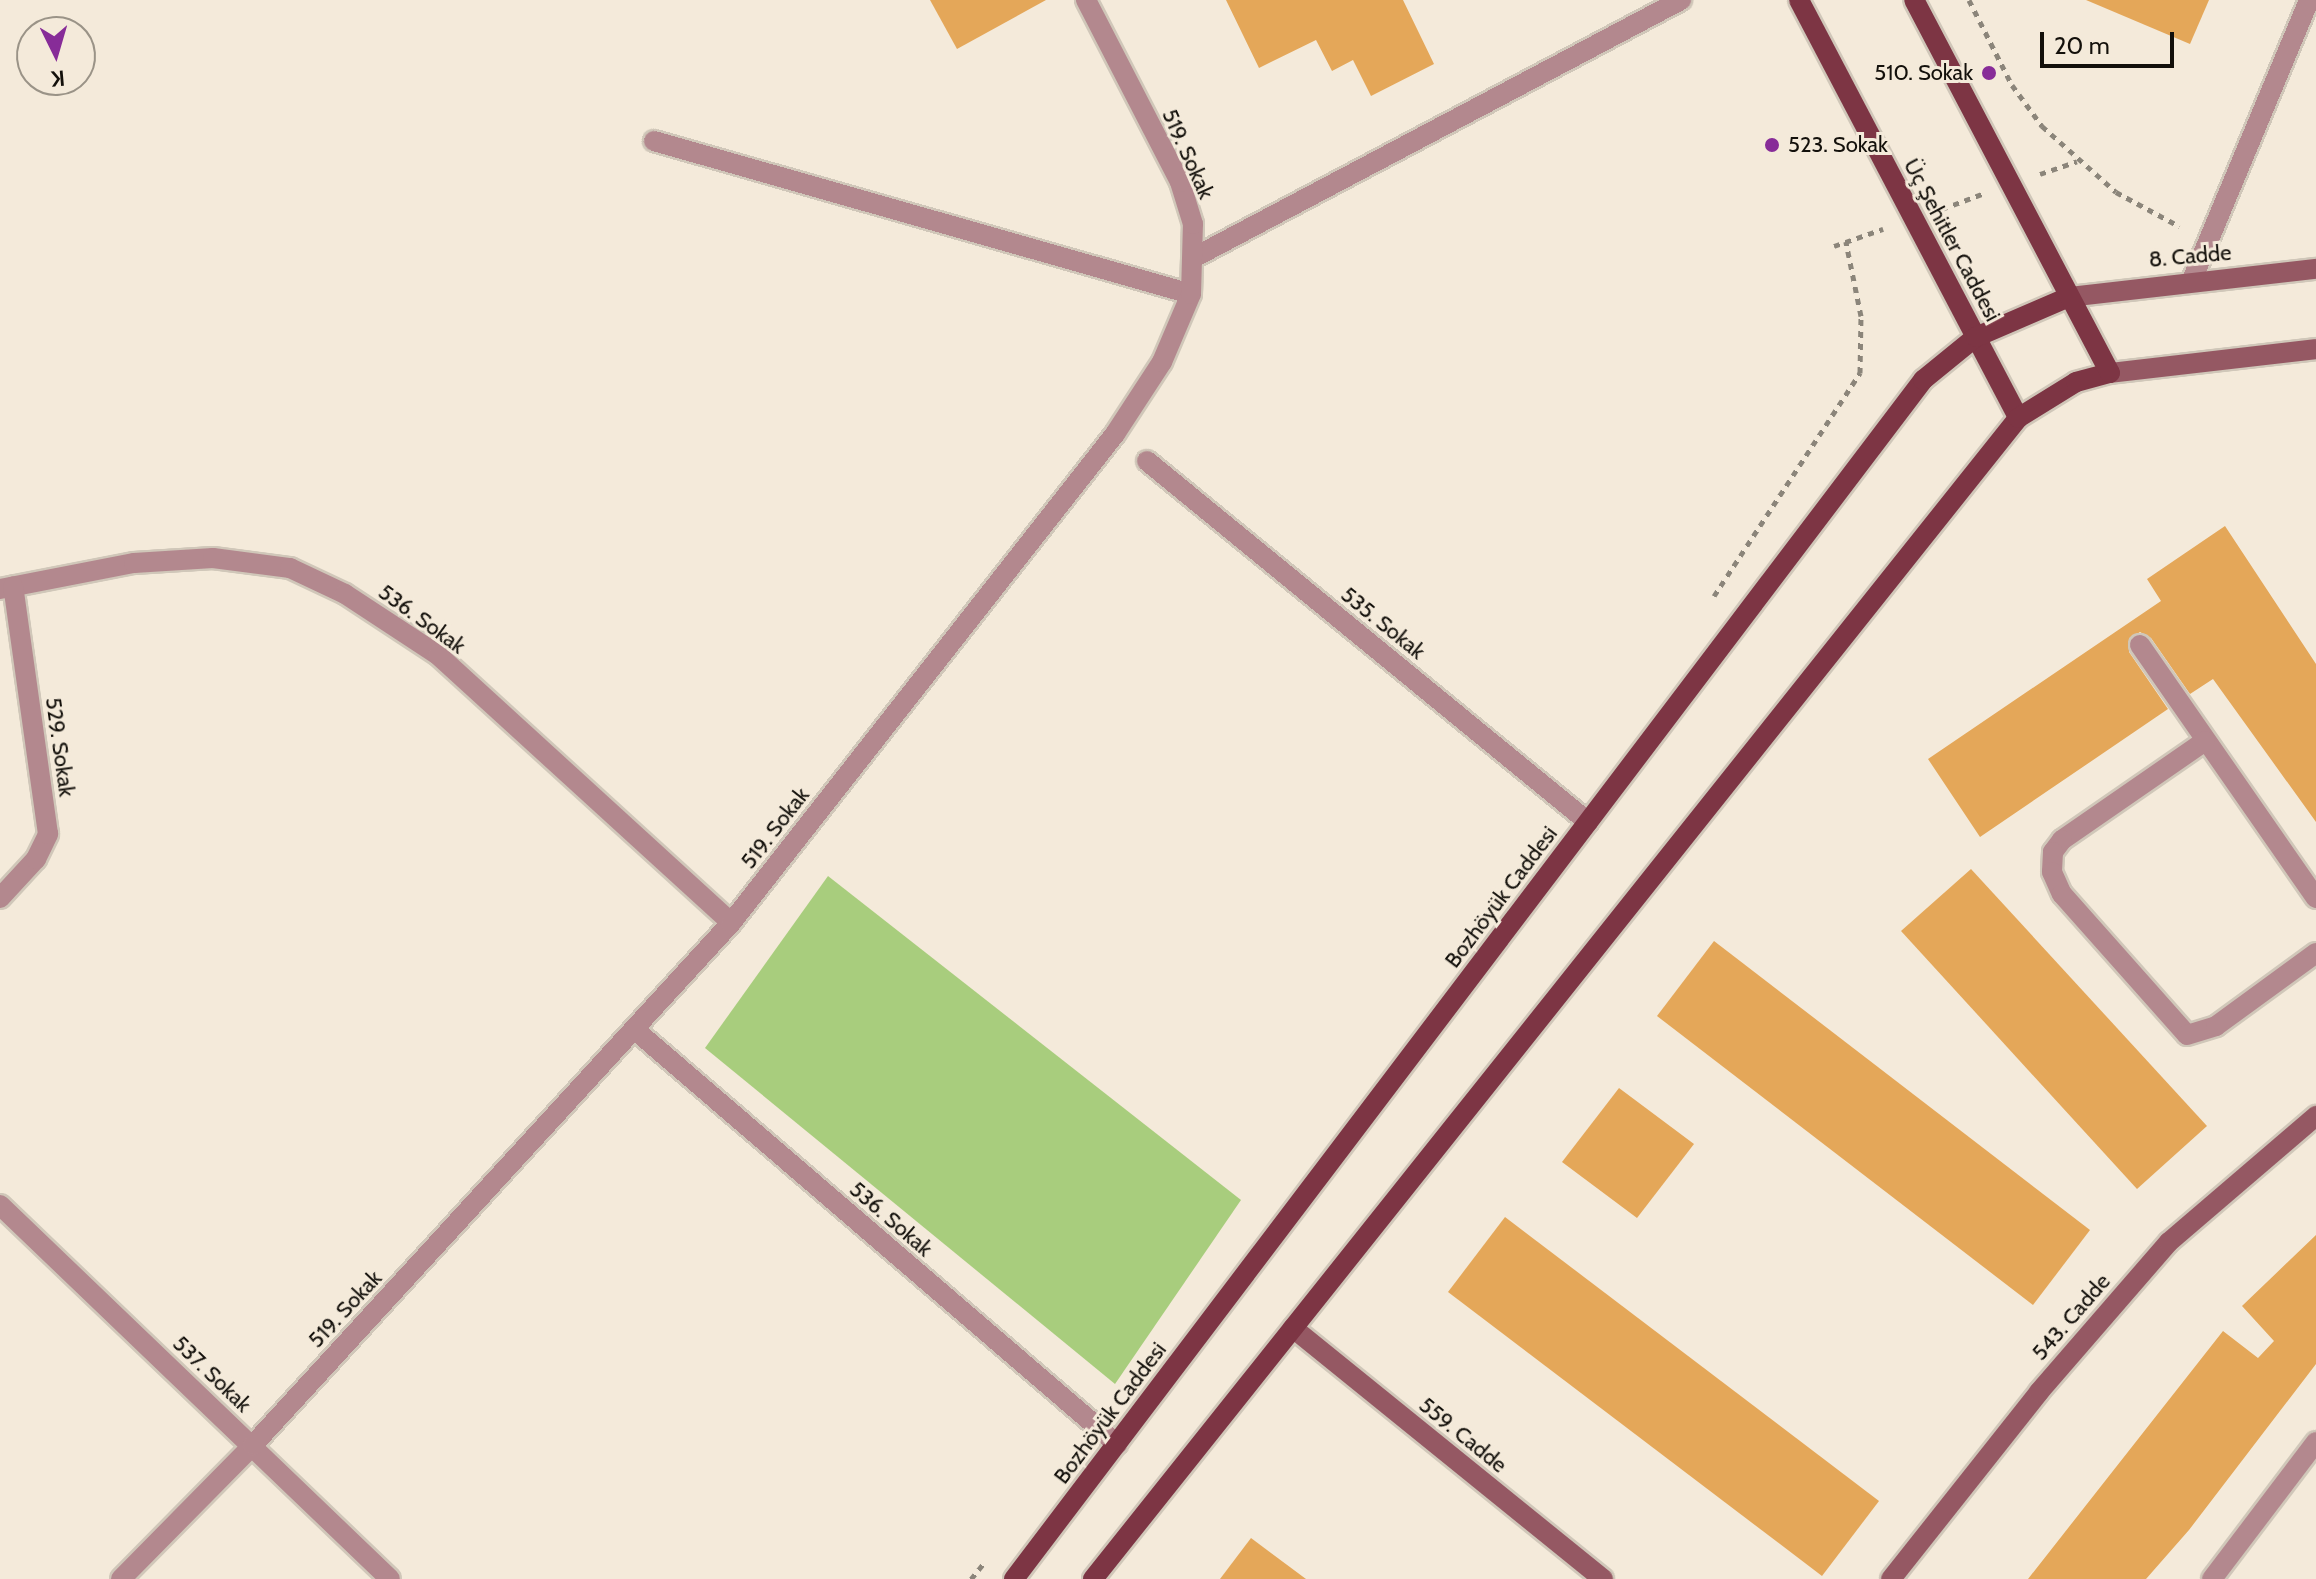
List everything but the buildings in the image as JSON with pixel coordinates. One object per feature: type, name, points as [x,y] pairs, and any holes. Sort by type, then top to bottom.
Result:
[{"type":"main road","name":"Üç Şehitler Caddesi","points":[[1799,0],[2018,418]]},
{"type":"main road","points":[[1093,1579],[2018,418],[2063,388],[2110,373],[1914,0]]},
{"type":"main road","name":"Bozhöyük Caddesi","points":[[1014,1579],[1923,380],[1976,337],[2069,297]]},
{"type":"street","name":"519. Sokak","points":[[121,1579],[253,1445],[731,923],[1115,434],[1162,362],[1191,294],[1195,257],[1180,182],[1086,0]]},
{"type":"street","points":[[1195,257],[1681,0]]},
{"type":"street","points":[[2192,280],[2309,0]]},
{"type":"street","points":[[654,141],[1191,294]]},
{"type":"street","name":"8. Cadde","points":[[2069,297],[2192,280],[2316,269]]},
{"type":"street","points":[[2110,373],[2316,349]]},
{"type":"street","name":"535. Sokak","points":[[1147,461],[1588,822]]},
{"type":"street","name":"536. Sokak","points":[[6,587],[134,563],[213,558],[290,568],[345,594],[438,655],[731,923]]},
{"type":"street","name":"529. Sokak","points":[[0,898],[44,848],[48,834],[6,587]]},
{"type":"street","points":[[2140,645],[2316,898]]},
{"type":"street","points":[[2205,741],[2062,840],[2053,852],[2052,872],[2062,894],[2187,1035],[2216,1026],[2316,953]]},
{"type":"street","name":"536. Sokak","points":[[634,1029],[1117,1444]]},
{"type":"street","name":"543. Cadde","points":[[1891,1579],[2039,1392],[2169,1242],[2316,1116]]},
{"type":"street","name":"537. Sokak","points":[[0,1205],[390,1579]]},
{"type":"street","name":"559. Cadde","points":[[1293,1328],[1603,1579]]},
{"type":"street","points":[[2212,1579],[2316,1442]]},
{"type":"path","points":[[1969,0],[2012,85],[2042,126],[2116,192]]},
{"type":"path","points":[[1951,206],[1965,200]]},
{"type":"path","points":[[1839,413],[1860,373],[1861,316],[1846,242]]},
{"type":"green space","points":[[828,876],[1241,1200],[1115,1384],[705,1048]]},
{"type":"place","name":"510. Sokak","points":[[1989,73]]},
{"type":"place","name":"523. Sokak","points":[[1772,145]]}]
